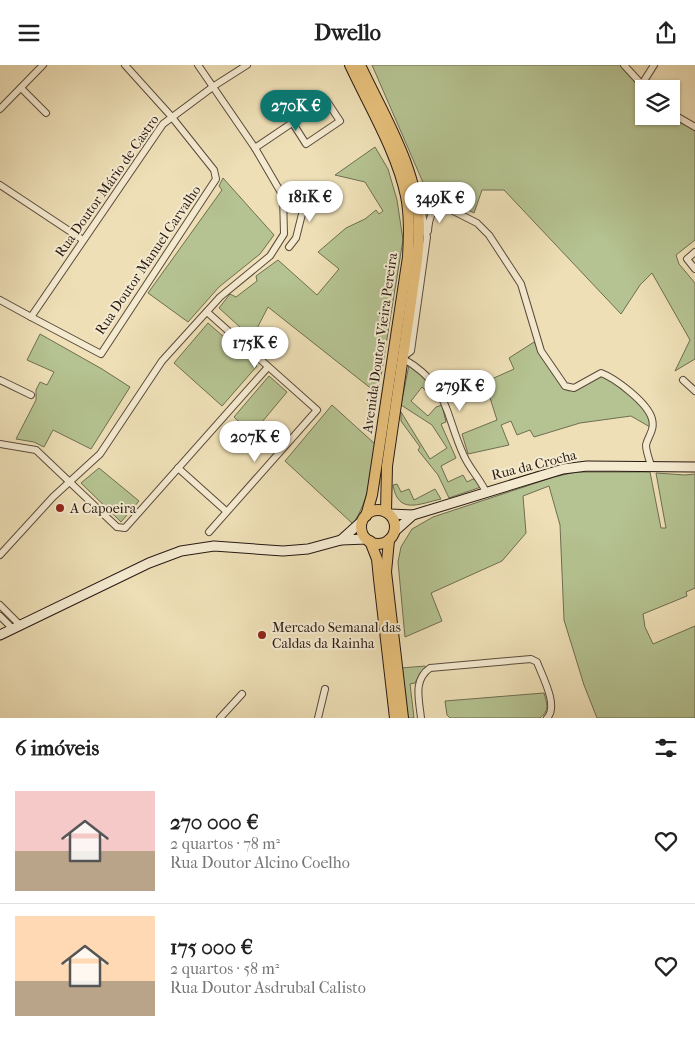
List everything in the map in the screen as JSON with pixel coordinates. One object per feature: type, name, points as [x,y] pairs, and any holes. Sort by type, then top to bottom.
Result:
[{"type":"main road","name":"Avenida Doutor Vieira Pereira","points":[[350,65],[397,166],[406,196],[410,229],[408,257],[372,495],[364,519]]},
{"type":"main road","name":"Avenida Doutor Vieira Pereira","points":[[360,65],[405,162],[414,191],[419,228],[417,260],[387,466],[388,513]]},
{"type":"main road","points":[[395,718],[380,579],[376,559],[362,531],[364,519],[377,510],[388,513],[394,523],[386,572],[403,718]]},
{"type":"main road","points":[[368,540],[381,543],[392,536]]},
{"type":"street","points":[[0,109],[43,65]]},
{"type":"street","points":[[125,65],[171,116]]},
{"type":"street","points":[[0,555],[69,482],[100,455],[162,361],[232,285],[270,257],[284,234],[283,196],[255,148],[214,85],[198,65]]},
{"type":"street","name":"Rua Doutor Mário de Castro","points":[[31,317],[163,124],[214,85],[247,65]]},
{"type":"street","points":[[624,65],[638,80]]},
{"type":"street","points":[[647,80],[654,65]]},
{"type":"street","points":[[21,88],[46,113]]},
{"type":"street","points":[[255,148],[292,122],[326,100],[340,121],[306,144],[292,122]]},
{"type":"street","name":"Rua Doutor Manuel Carvalho","points":[[31,317],[100,354],[216,179],[214,170],[171,116]]},
{"type":"street","points":[[680,118],[695,127]]},
{"type":"street","points":[[0,185],[83,240]]},
{"type":"street","points":[[289,247],[296,238],[303,210],[320,187]]},
{"type":"street","points":[[414,191],[477,223],[489,235],[521,284],[541,351],[565,386],[574,388],[600,373],[609,376],[642,403],[652,419],[653,428],[646,446],[652,468]]},
{"type":"street","name":"Avenida Doutor Vieira Pereira","points":[[402,359],[411,351],[428,237],[420,203],[414,191]]},
{"type":"street","points":[[428,237],[429,219],[434,208],[442,204]]},
{"type":"street","points":[[284,205],[303,210]]},
{"type":"street","points":[[695,252],[687,259],[695,269]]},
{"type":"street","points":[[0,300],[31,317]]},
{"type":"street","points":[[207,312],[317,410],[209,532]]},
{"type":"street","points":[[402,359],[415,366],[436,385],[447,407],[465,459],[486,492]]},
{"type":"street","points":[[0,444],[36,450],[117,527],[125,528],[268,367]]},
{"type":"street","points":[[0,380],[31,395]]},
{"type":"street","points":[[683,380],[695,391]]},
{"type":"street","name":"Rua da Crocha","points":[[388,513],[413,515],[570,468],[587,466],[695,467]]},
{"type":"street","points":[[178,468],[226,511]]},
{"type":"street","name":"Rua da Crocha","points":[[392,536],[413,515]]},
{"type":"street","points":[[341,540],[364,519]]},
{"type":"street","points":[[0,635],[149,563],[180,551],[214,546],[284,551],[308,549],[341,540],[368,540]]},
{"type":"street","points":[[0,605],[16,627]]},
{"type":"street","points":[[0,616],[16,627]]},
{"type":"street","points":[[421,718],[418,681],[423,673],[430,668],[531,659],[537,662],[551,702],[552,709],[546,718]]},
{"type":"street","points":[[318,718],[325,689]]},
{"type":"street","points":[[220,718],[242,694]]},
{"type":"green space","points":[[372,65],[620,65],[635,81],[635,125],[680,125],[680,122],[695,130],[695,240],[676,255],[679,264],[695,283],[695,359],[675,371],[690,340],[652,273],[640,285],[621,314],[504,190],[482,190],[474,213],[425,187]]},
{"type":"green space","points":[[375,147],[388,169],[397,200],[403,240],[378,394],[268,307],[252,338],[219,308],[230,294],[236,297],[257,281],[256,276],[278,260],[317,295],[339,269],[318,252],[346,228],[365,219],[376,210],[379,214],[383,211],[365,182],[335,175]]},
{"type":"green space","points":[[223,178],[274,235],[260,254],[219,287],[188,322],[148,293],[222,190],[219,186]]},
{"type":"green space","points":[[208,323],[257,366],[222,406],[174,363]]},
{"type":"green space","points":[[40,334],[130,387],[91,449],[53,430],[44,447],[34,442],[16,439],[36,400],[36,390],[40,382],[47,385],[54,372],[27,360]]},
{"type":"green space","points":[[534,342],[563,388],[569,391],[602,375],[609,378],[625,389],[640,404],[649,419],[650,427],[631,416],[580,423],[534,437],[530,430],[517,435],[511,421],[501,425],[509,445],[468,454],[462,434],[497,420],[485,382],[514,369],[509,358]]},
{"type":"green space","points":[[409,365],[426,378],[436,392],[432,397],[422,387],[411,401],[428,416],[436,407],[442,405],[446,422],[441,424],[456,458],[441,466],[448,482],[463,475],[467,482],[473,479],[479,482],[481,487],[449,498],[438,475],[418,450],[420,447],[401,421],[401,412],[430,459],[447,448],[432,425],[401,405]]},
{"type":"green space","points":[[269,376],[287,392],[252,434],[234,417]]},
{"type":"green space","points":[[332,405],[375,444],[371,476],[366,495],[353,524],[285,461]]},
{"type":"green space","points":[[99,468],[139,501],[121,522],[81,483]]},
{"type":"green space","points":[[576,472],[650,472],[661,528],[666,528],[656,473],[695,474],[695,588],[686,592],[687,596],[643,614],[645,627],[653,644],[695,626],[695,718],[597,718],[584,685],[564,620],[560,525],[549,486],[523,496],[526,533],[502,561],[431,593],[442,621],[405,637],[398,562],[401,547],[412,529],[433,517],[554,477]]},
{"type":"green space","points":[[397,484],[401,492],[409,489],[414,500],[435,489],[441,499],[417,505],[405,504],[400,501],[396,494],[393,485]]},
{"type":"green space","points":[[425,666],[427,668],[421,672],[415,683],[410,684],[414,718],[406,718],[401,668]]},
{"type":"green space","points":[[544,693],[547,704],[545,712],[540,718],[450,718],[447,715],[445,701]]},
{"type":"place","name":"A Capoeira","points":[[60,508]]},
{"type":"place","name":"Mercado Semanal das Caldas da Rainha","points":[[262,635]]}]
